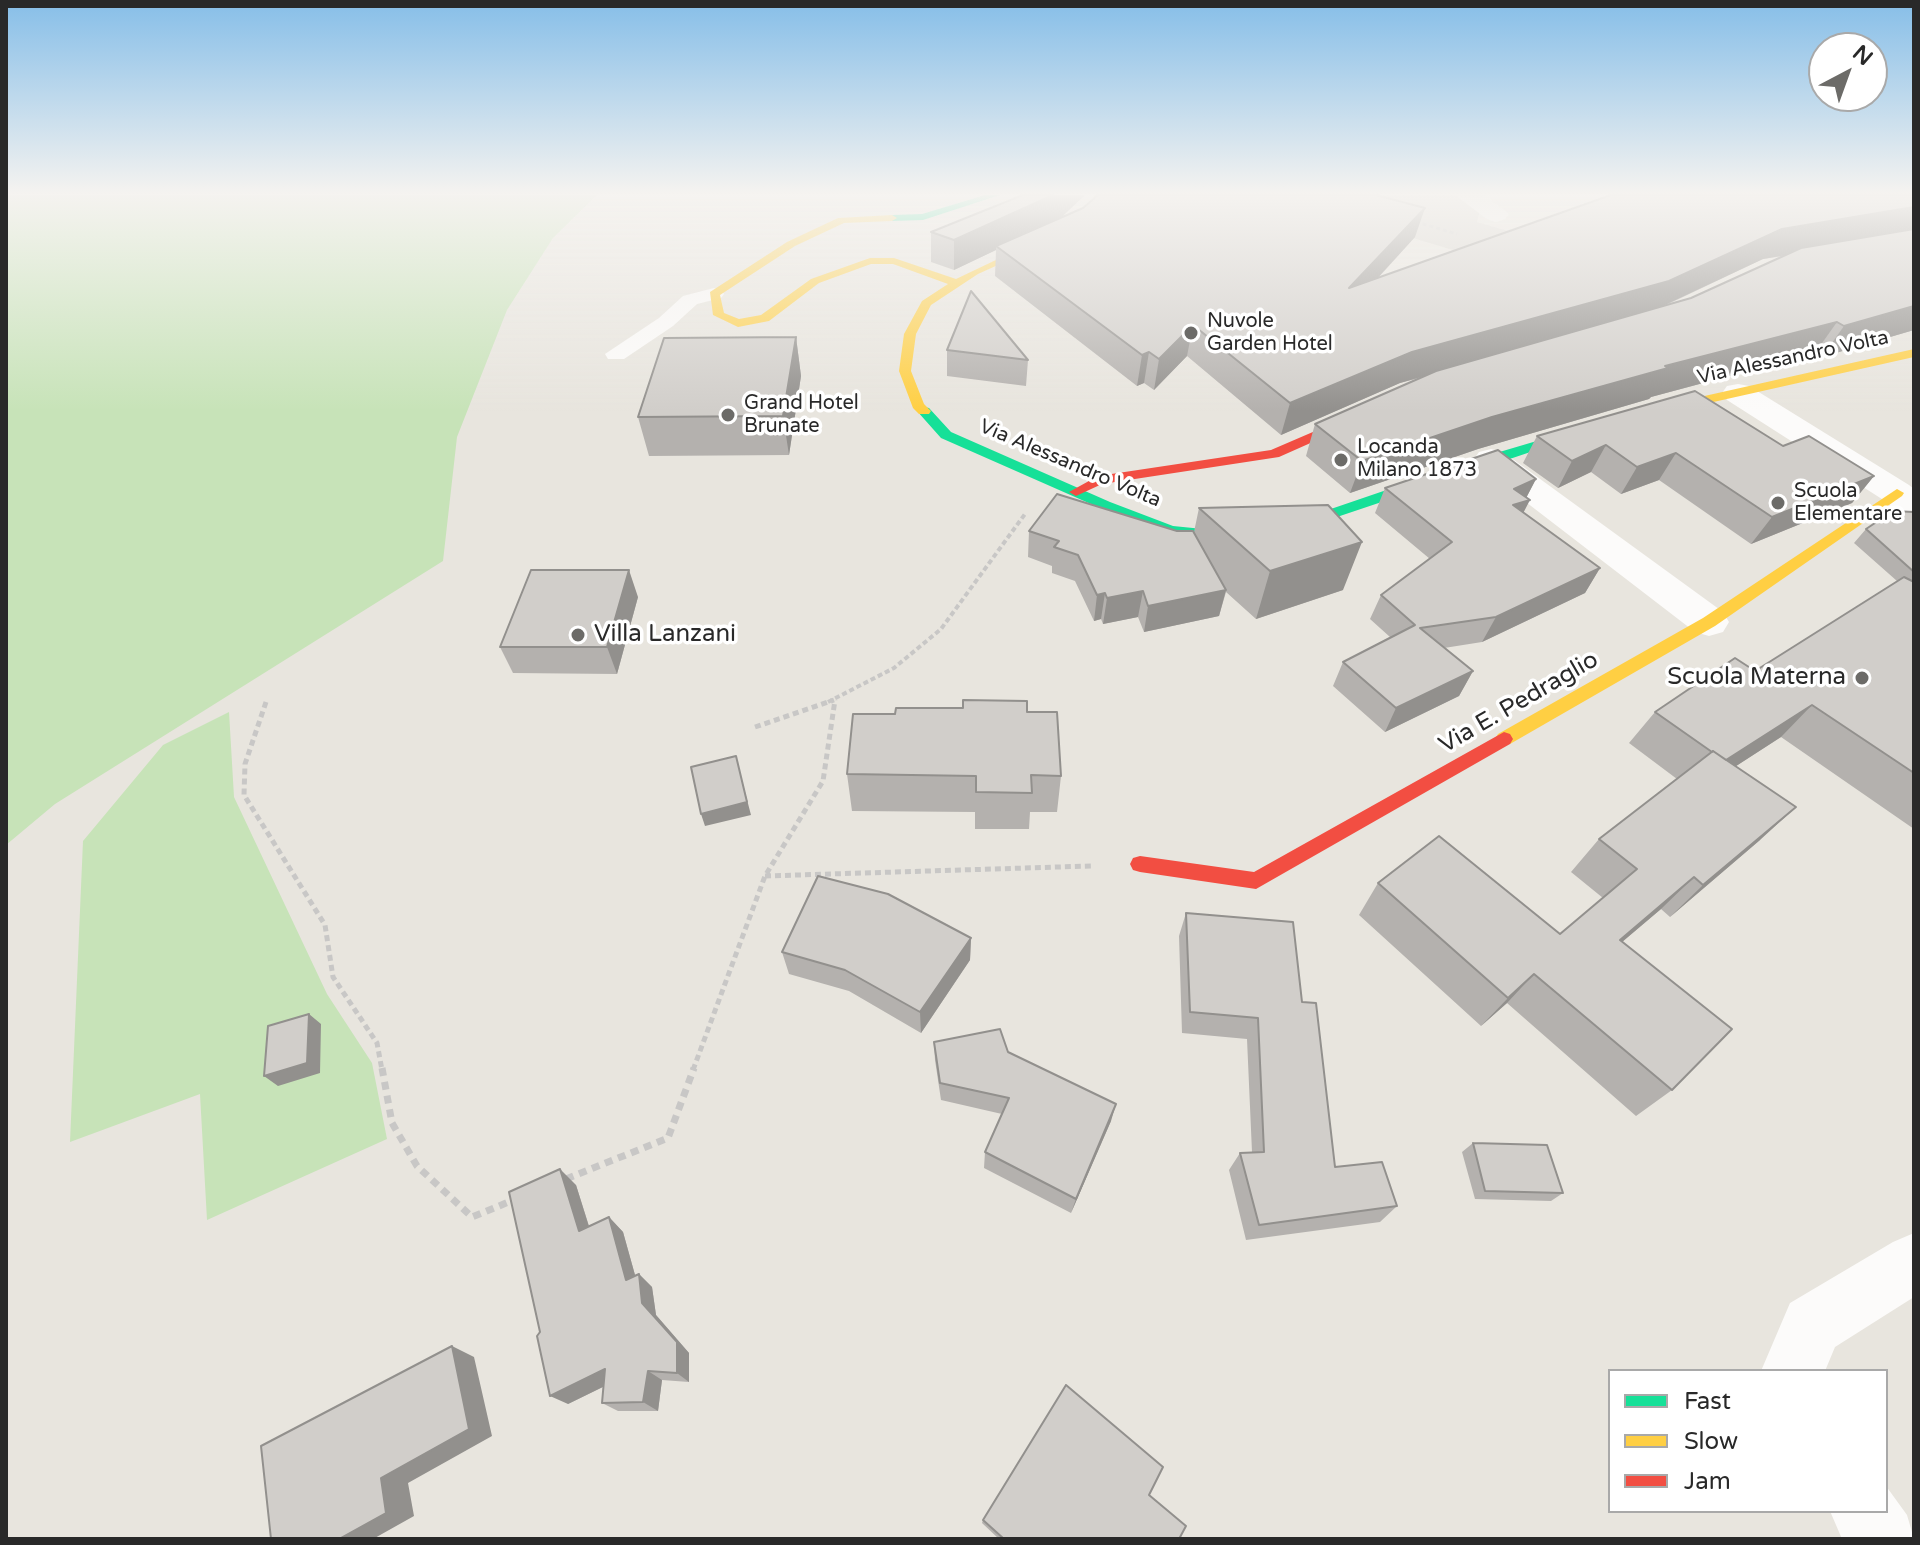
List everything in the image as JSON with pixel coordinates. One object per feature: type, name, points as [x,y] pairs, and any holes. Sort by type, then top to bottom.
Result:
[{"type":"street","points":[[755,267],[714,294],[719,315],[738,323],[765,318],[815,281],[853,267]]},
{"type":"street","points":[[912,267],[955,282]]},
{"type":"street","name":"Via Alessandro Volta","points":[[987,267],[955,282],[926,303],[910,334],[905,371],[918,405],[946,435],[1171,531],[1233,537],[1329,515],[1491,459],[1605,425]]},
{"type":"street","name":"Via Alessandro Volta","points":[[1634,417],[1914,353]]},
{"type":"street","points":[[1738,393],[1905,501]]},
{"type":"street","points":[[1076,492],[1098,480],[1274,454],[1385,405]]},
{"type":"street","points":[[1491,459],[1709,622]]},
{"type":"street","name":"Via E. Pedraglio","points":[[1140,864],[1256,881],[1709,622],[1905,501]]},
{"type":"street","points":[[1794,1369],[1812,1325],[1914,1263]]},
{"type":"street","points":[[1865,1513],[1883,1539]]},
{"type":"lane","points":[[616,354],[666,322],[690,300],[714,294]]},
{"type":"path","points":[[755,727],[835,699],[894,668],[941,629],[1049,480]]},
{"type":"path","points":[[556,1183],[668,1138],[765,876],[823,781],[835,699]]},
{"type":"path","points":[[266,702],[245,764],[244,795],[325,925],[333,977],[377,1043],[392,1123],[417,1166],[472,1217],[528,1194]]},
{"type":"path","points":[[765,876],[1140,864]]},
{"type":"green space","points":[[6,267],[534,267],[507,310],[457,437],[443,561],[55,804],[6,845]]},
{"type":"green space","points":[[229,712],[234,797],[327,994],[372,1063],[387,1139],[207,1220],[200,1094],[70,1142],[83,841],[163,745]]},
{"type":"building","points":[[1024,267],[1369,267],[1349,288],[1408,267],[1699,267],[1669,281],[1412,352],[1290,403],[1193,325],[1159,359],[1149,352],[1142,355]]},
{"type":"building","points":[[1759,267],[1914,267],[1914,306],[1844,326],[1837,322],[1665,366],[1668,368],[1492,417],[1362,461],[1315,424],[1436,371],[1691,298]]},
{"type":"building","points":[[971,291],[1028,360],[947,350]]},
{"type":"building","points":[[796,337],[783,416],[638,417],[664,338]]},
{"type":"building","points":[[1695,391],[1783,446],[1809,436],[1874,476],[1772,517],[1676,453],[1637,467],[1606,445],[1572,461],[1537,436]]},
{"type":"building","points":[[1498,450],[1536,479],[1514,489],[1530,500],[1513,505],[1600,568],[1496,617],[1420,628],[1473,671],[1396,708],[1343,662],[1415,625],[1381,595],[1452,542],[1385,488]]},
{"type":"building","points":[[1057,494],[1177,531],[1193,531],[1226,590],[1148,606],[1143,591],[1107,598],[1105,593],[1097,595],[1078,555],[1054,547],[1059,541],[1029,531]]},
{"type":"building","points":[[1328,505],[1362,542],[1270,571],[1199,508]]},
{"type":"building","points":[[1893,511],[1914,512],[1914,572],[1866,529]]},
{"type":"building","points":[[531,570],[629,570],[607,647],[500,647]]},
{"type":"building","points":[[1904,577],[1914,582],[1914,773],[1812,705],[1726,760],[1655,712],[1735,658],[1755,671]]},
{"type":"building","points":[[963,700],[1027,701],[1027,712],[1057,712],[1061,776],[1031,775],[1032,793],[976,792],[976,776],[847,774],[853,714],[895,714],[896,708],[963,708]]},
{"type":"building","points":[[1713,751],[1796,807],[1703,885],[1694,877],[1620,940],[1732,1029],[1672,1090],[1534,974],[1508,998],[1378,883],[1439,836],[1560,934],[1637,869],[1599,839]]},
{"type":"building","points":[[736,756],[747,802],[701,814],[691,767]]},
{"type":"building","points":[[818,876],[888,894],[971,938],[920,1012],[845,970],[782,952]]},
{"type":"building","points":[[1186,913],[1293,922],[1302,1002],[1316,1003],[1335,1167],[1382,1162],[1397,1206],[1259,1225],[1240,1153],[1264,1152],[1258,1018],[1190,1012]]},
{"type":"building","points":[[309,1014],[307,1063],[264,1076],[268,1026]]},
{"type":"building","points":[[1000,1029],[1008,1052],[1116,1104],[1076,1199],[985,1152],[1009,1098],[940,1083],[934,1042]]},
{"type":"building","points":[[1473,1143],[1547,1145],[1563,1193],[1485,1191]]},
{"type":"building","points":[[560,1169],[579,1231],[609,1217],[626,1280],[639,1274],[642,1303],[677,1342],[677,1373],[648,1371],[643,1402],[602,1403],[605,1369],[550,1396],[537,1336],[540,1332],[509,1192]]},
{"type":"building","points":[[452,1346],[469,1429],[381,1478],[386,1513],[339,1539],[271,1539],[261,1446]]},
{"type":"building","points":[[1066,1385],[1163,1467],[1149,1495],[1186,1526],[1179,1539],[1004,1539],[983,1520]]},
{"type":"traffic: fast","points":[[924,411],[946,435],[1105,505],[1171,531],[1233,537],[1329,515],[1491,459],[1589,430]]},
{"type":"traffic: slow","points":[[755,267],[714,294],[719,315],[738,323],[765,318],[815,281],[853,267]]},
{"type":"traffic: slow","points":[[912,267],[955,282]]},
{"type":"traffic: slow","points":[[924,411],[918,405],[905,371],[910,334],[926,303],[985,267]]},
{"type":"traffic: slow","points":[[1651,412],[1914,353]]},
{"type":"traffic: slow","points":[[1504,739],[1709,622],[1897,493]]},
{"type":"traffic: jam","points":[[1076,492],[1098,480],[1274,454],[1364,414]]},
{"type":"traffic: jam","points":[[1140,864],[1256,881],[1504,739]]},
{"type":"place","name":"Nuvole Garden Hotel","points":[[1191,333]]},
{"type":"place","name":"Grand Hotel Brunate","points":[[728,415]]},
{"type":"place","name":"Locanda Milano 1873","points":[[1341,460]]},
{"type":"place","name":"Scuola Elementare","points":[[1778,503]]},
{"type":"place","name":"Villa Lanzani","points":[[578,635]]},
{"type":"place","name":"Scuola Materna","points":[[1862,678]]}]
